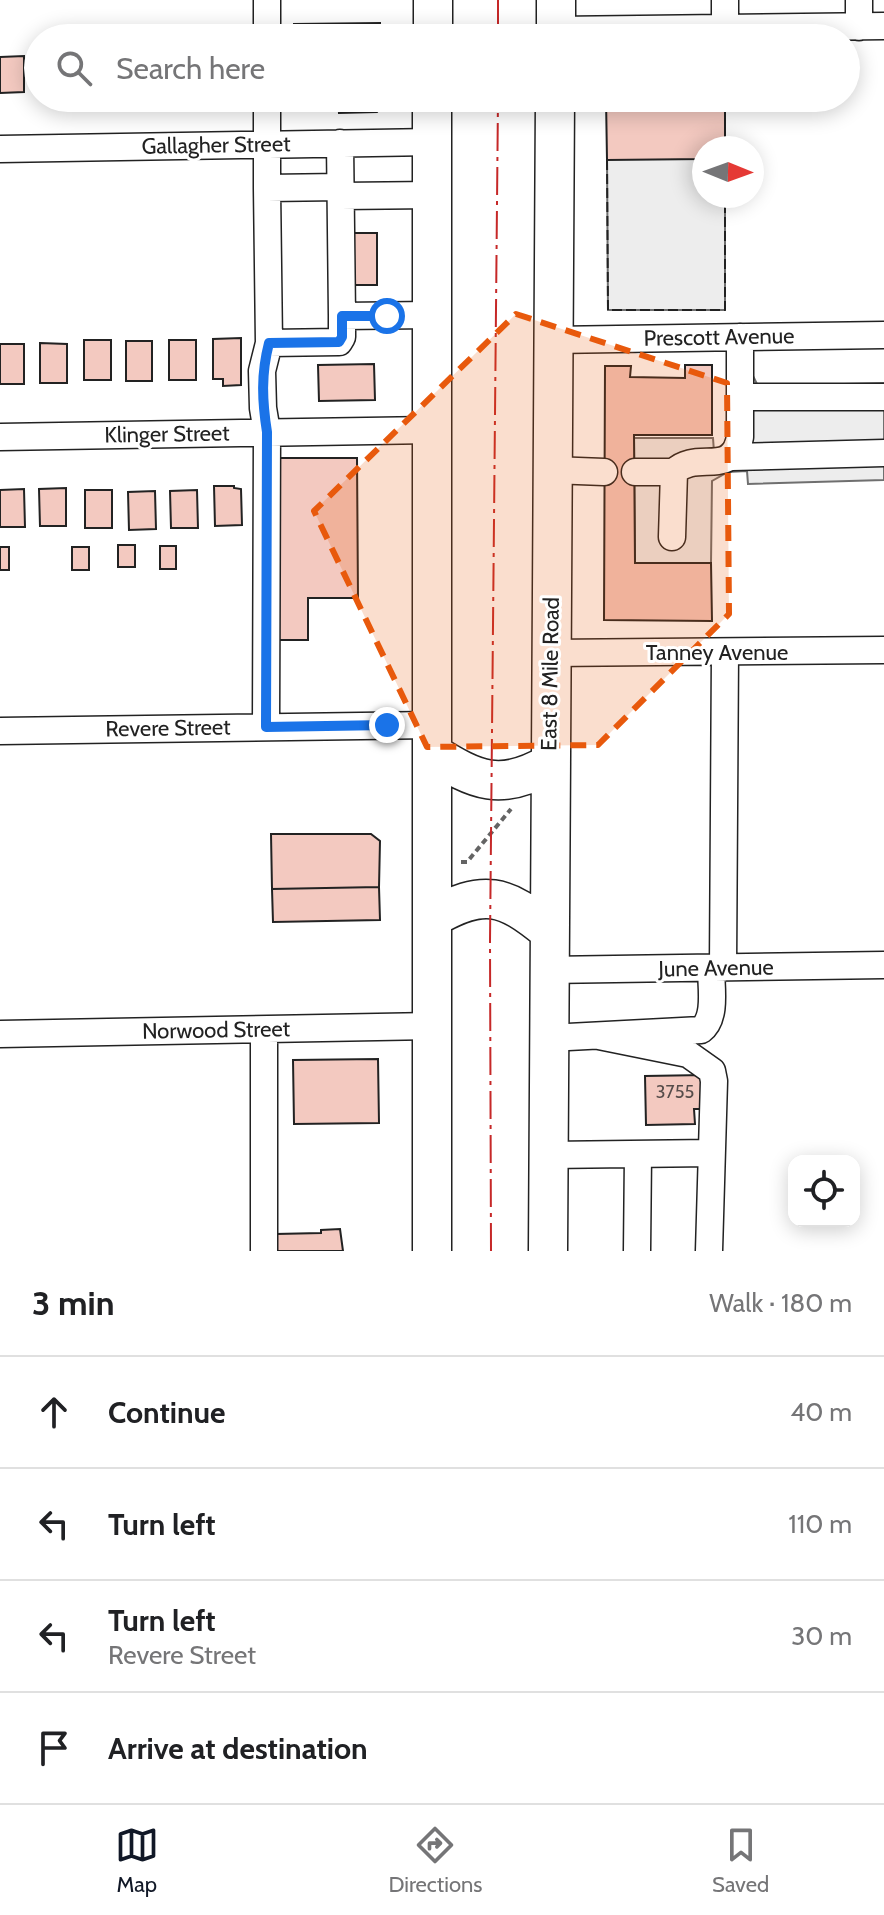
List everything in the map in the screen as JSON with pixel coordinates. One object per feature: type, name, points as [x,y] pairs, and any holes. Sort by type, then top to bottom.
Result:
[{"type":"highway","points":[[433,0],[433,24]]},
{"type":"highway","points":[[432,112],[432,1251]]},
{"type":"highway","name":"East 8 Mile Road","points":[[548,1251],[555,112]]},
{"type":"highway","points":[[432,739],[463,773],[497,782],[530,775],[549,764]]},
{"type":"highway","points":[[432,918],[473,899],[490,897],[522,909],[549,931]]},
{"type":"street","points":[[267,0],[267,24]]},
{"type":"street","points":[[725,0],[725,24]]},
{"type":"street","points":[[859,0],[872,26]]},
{"type":"street","points":[[266,727],[267,432],[262,371],[269,343],[267,112]]},
{"type":"street","name":"Gallagher Street","points":[[0,149],[432,142]]},
{"type":"street","points":[[269,343],[339,342],[342,337],[340,143]]},
{"type":"street","points":[[267,188],[432,195]]},
{"type":"street","points":[[342,316],[431,315]]},
{"type":"street","name":"Prescott Avenue","points":[[553,340],[884,335]]},
{"type":"street","points":[[732,457],[738,451],[740,437],[740,337]]},
{"type":"street","points":[[740,397],[884,397]]},
{"type":"street","name":"Klinger Street","points":[[0,437],[431,430]]},
{"type":"street","points":[[635,472],[674,472],[690,462],[714,462],[732,457],[884,453]]},
{"type":"street","points":[[552,470],[604,472]]},
{"type":"street","points":[[672,537],[674,472]]},
{"type":"street","name":"Tanney Avenue","points":[[551,653],[884,650]]},
{"type":"street","points":[[549,1038],[701,1030],[708,1025],[717,968],[725,652]]},
{"type":"street","name":"Revere Street","points":[[0,731],[266,727],[432,739]]},
{"type":"street","name":"June Avenue","points":[[548,970],[884,965]]},
{"type":"street","name":"Norwood Street","points":[[0,1034],[432,1026]]},
{"type":"street","points":[[264,1030],[264,1251]]},
{"type":"street","points":[[599,1036],[688,1054],[712,1071],[709,1251]]},
{"type":"street","points":[[549,1155],[711,1153]]},
{"type":"street","points":[[637,1251],[638,1155]]},
{"type":"path","points":[[460,862],[467,862],[515,804]]},
{"type":"highlighted area","points":[[516,314],[727,383],[729,614],[598,745],[427,747],[314,511]]},
{"type":"shaded area","points":[[607,159],[692,159],[692,208],[725,208],[725,310],[608,310]]},
{"type":"shaded area","points":[[753,376],[757,384],[763,386],[884,383],[884,480],[748,484],[747,471],[728,472],[712,481],[711,563],[635,563],[634,438],[713,438],[714,452],[730,438],[730,377]]},
{"type":"building","points":[[380,23],[380,24],[294,24]]},
{"type":"building","points":[[24,56],[24,92],[0,93],[0,57]]},
{"type":"building","points":[[606,112],[725,112],[725,136],[692,136],[692,159],[607,160]]},
{"type":"building","points":[[334,233],[377,233],[377,285],[335,285]]},
{"type":"building","points":[[241,338],[241,385],[223,386],[223,379],[213,379],[213,339]]},
{"type":"building","points":[[84,340],[111,340],[111,380],[84,380]]},
{"type":"building","points":[[169,340],[196,340],[196,380],[169,380]]},
{"type":"building","points":[[126,341],[152,341],[152,381],[126,381]]},
{"type":"building","points":[[40,343],[67,344],[67,383],[40,383]]},
{"type":"building","points":[[0,344],[24,344],[24,384],[0,384]]},
{"type":"building","points":[[374,364],[375,400],[319,401],[318,365]]},
{"type":"building","points":[[685,365],[712,365],[712,435],[634,435],[635,563],[711,563],[712,621],[604,620],[605,366],[631,366],[630,377],[685,378]]},
{"type":"building","points":[[271,458],[357,458],[358,598],[308,598],[308,640],[272,640]]},
{"type":"building","points":[[214,486],[241,489],[242,525],[215,526]]},
{"type":"building","points":[[66,488],[66,526],[40,526],[39,489]]},
{"type":"building","points":[[24,489],[25,527],[0,527],[0,490]]},
{"type":"building","points":[[85,490],[112,490],[112,528],[85,528]]},
{"type":"building","points":[[197,490],[198,528],[171,528],[170,491]]},
{"type":"building","points":[[155,491],[156,529],[129,530],[128,492]]},
{"type":"building","points":[[118,545],[135,545],[135,567],[118,567]]},
{"type":"building","points":[[160,546],[176,546],[176,569],[160,569]]},
{"type":"building","points":[[0,547],[9,547],[9,570],[0,570]]},
{"type":"building","points":[[72,547],[89,547],[89,570],[72,570]]},
{"type":"building","points":[[271,834],[371,834],[380,841],[379,887],[272,889]]},
{"type":"building","points":[[379,887],[380,920],[273,922],[272,889]]},
{"type":"building","points":[[378,1059],[379,1123],[294,1124],[293,1060]]},
{"type":"building","points":[[704,1075],[704,1109],[694,1109],[695,1124],[646,1125],[645,1076]]},
{"type":"building","points":[[340,1229],[343,1251],[276,1251],[276,1234],[321,1233],[321,1230]]},
{"type":"fence","points":[[607,160],[608,310],[725,310],[725,208]]},
{"type":"power","points":[[498,0],[498,24]]},
{"type":"power","points":[[491,1251],[490,942],[498,112]]},
{"type":"route","points":[[387,316],[342,316],[342,337],[339,342],[269,343],[262,371],[267,432],[266,727],[387,725]]}]
